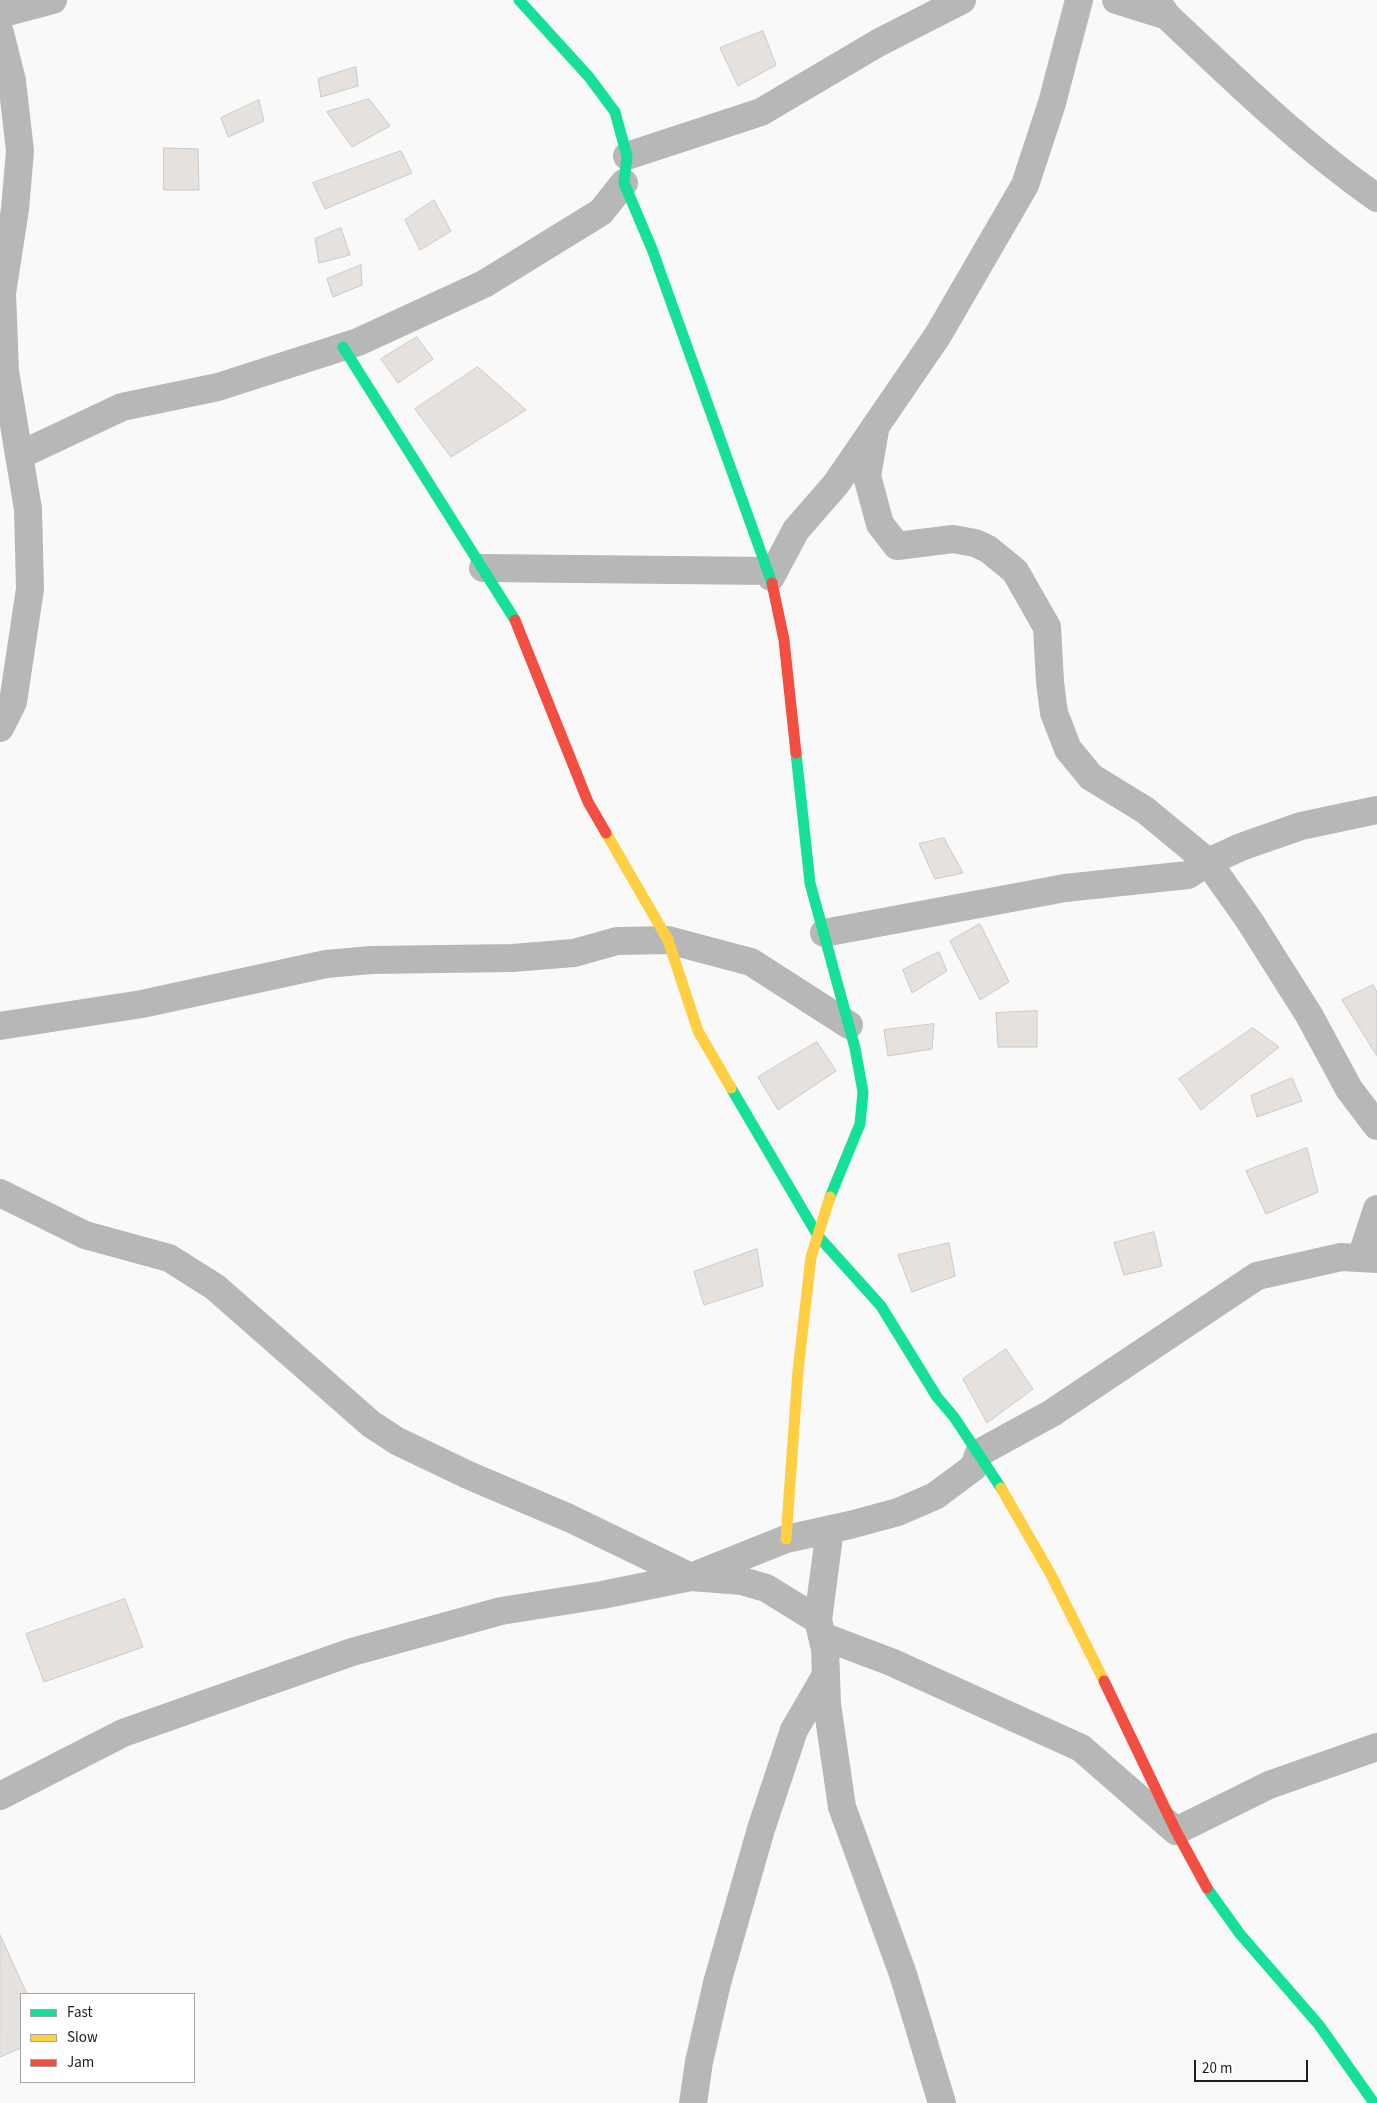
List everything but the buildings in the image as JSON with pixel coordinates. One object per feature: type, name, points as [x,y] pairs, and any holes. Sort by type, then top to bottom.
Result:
[{"type":"street","points":[[0,14],[53,0]]},
{"type":"street","points":[[519,0],[589,77],[616,112],[625,170],[770,574],[784,640],[810,883],[849,1025],[863,1092],[860,1124],[834,1185],[811,1257],[798,1371],[786,1539]]},
{"type":"street","points":[[20,455],[122,407],[218,387],[358,342],[484,284],[601,212],[625,170],[761,112],[878,43],[962,0]]},
{"type":"street","points":[[770,574],[796,530],[836,484],[938,335],[1025,185],[1052,103],[1079,0]]},
{"type":"street","points":[[1116,0],[1161,8],[1265,108],[1351,180],[1377,198]]},
{"type":"street","points":[[0,33],[12,81],[20,151],[15,209],[2,293],[5,372],[28,509],[30,588],[13,702],[0,728]]},
{"type":"street","points":[[343,347],[512,613],[588,802],[668,940],[698,1031],[818,1236],[881,1306],[937,1397],[954,1417],[1012,1505],[1050,1573],[1176,1831],[1211,1894],[1240,1934],[1319,2025],[1374,2103]]},
{"type":"street","points":[[874,430],[867,476],[880,524],[897,546],[953,539],[975,543],[988,549],[1015,572],[1047,627],[1054,713],[1068,749],[1091,776],[1146,810],[1208,862],[1249,920],[1310,1015],[1349,1089],[1377,1126]]},
{"type":"street","points":[[483,568],[770,574]]},
{"type":"street","points":[[824,933],[1065,888],[1188,875],[1208,862],[1241,846],[1301,826],[1377,810]]},
{"type":"street","points":[[0,1026],[142,1004],[326,964],[371,960],[512,958],[574,953],[617,941],[668,940],[751,962],[849,1025]]},
{"type":"street","points":[[0,1193],[86,1235],[169,1258],[215,1287],[371,1424],[397,1441],[468,1475],[570,1518],[691,1577],[742,1581],[766,1588],[820,1628],[981,1705],[1082,1748],[1176,1831]]},
{"type":"street","points":[[0,1796],[123,1733],[352,1652],[500,1611],[602,1595],[691,1577],[786,1539],[898,1512],[936,1496],[974,1467],[979,1454],[1052,1413],[1257,1276],[1341,1257],[1369,1258],[1377,1209]]},
{"type":"street","points":[[830,1529],[820,1628],[825,1649],[827,1704],[842,1808],[902,1974],[942,2103]]},
{"type":"street","points":[[693,2103],[699,2062],[717,1984],[761,1829],[794,1730],[826,1675]]},
{"type":"street","points":[[1176,1831],[1269,1785],[1377,1747]]},
{"type":"traffic: fast","points":[[519,0],[589,77],[615,112],[627,156],[624,183],[652,249],[772,583]]},
{"type":"traffic: fast","points":[[343,347],[515,620]]},
{"type":"traffic: fast","points":[[796,753],[810,883],[855,1048],[863,1092],[860,1124],[830,1197]]},
{"type":"traffic: fast","points":[[731,1088],[818,1236],[881,1306],[937,1397],[954,1417],[1001,1488]]},
{"type":"traffic: fast","points":[[1207,1888],[1240,1934],[1319,2025],[1374,2103]]},
{"type":"traffic: slow","points":[[606,833],[668,940],[698,1031],[731,1088]]},
{"type":"traffic: slow","points":[[786,1539],[798,1371],[811,1257],[830,1197]]},
{"type":"traffic: slow","points":[[1001,1488],[1050,1573],[1104,1681]]},
{"type":"traffic: jam","points":[[772,583],[784,640],[796,753]]},
{"type":"traffic: jam","points":[[515,620],[588,802],[606,833]]},
{"type":"traffic: jam","points":[[1104,1681],[1176,1831],[1207,1888]]}]
